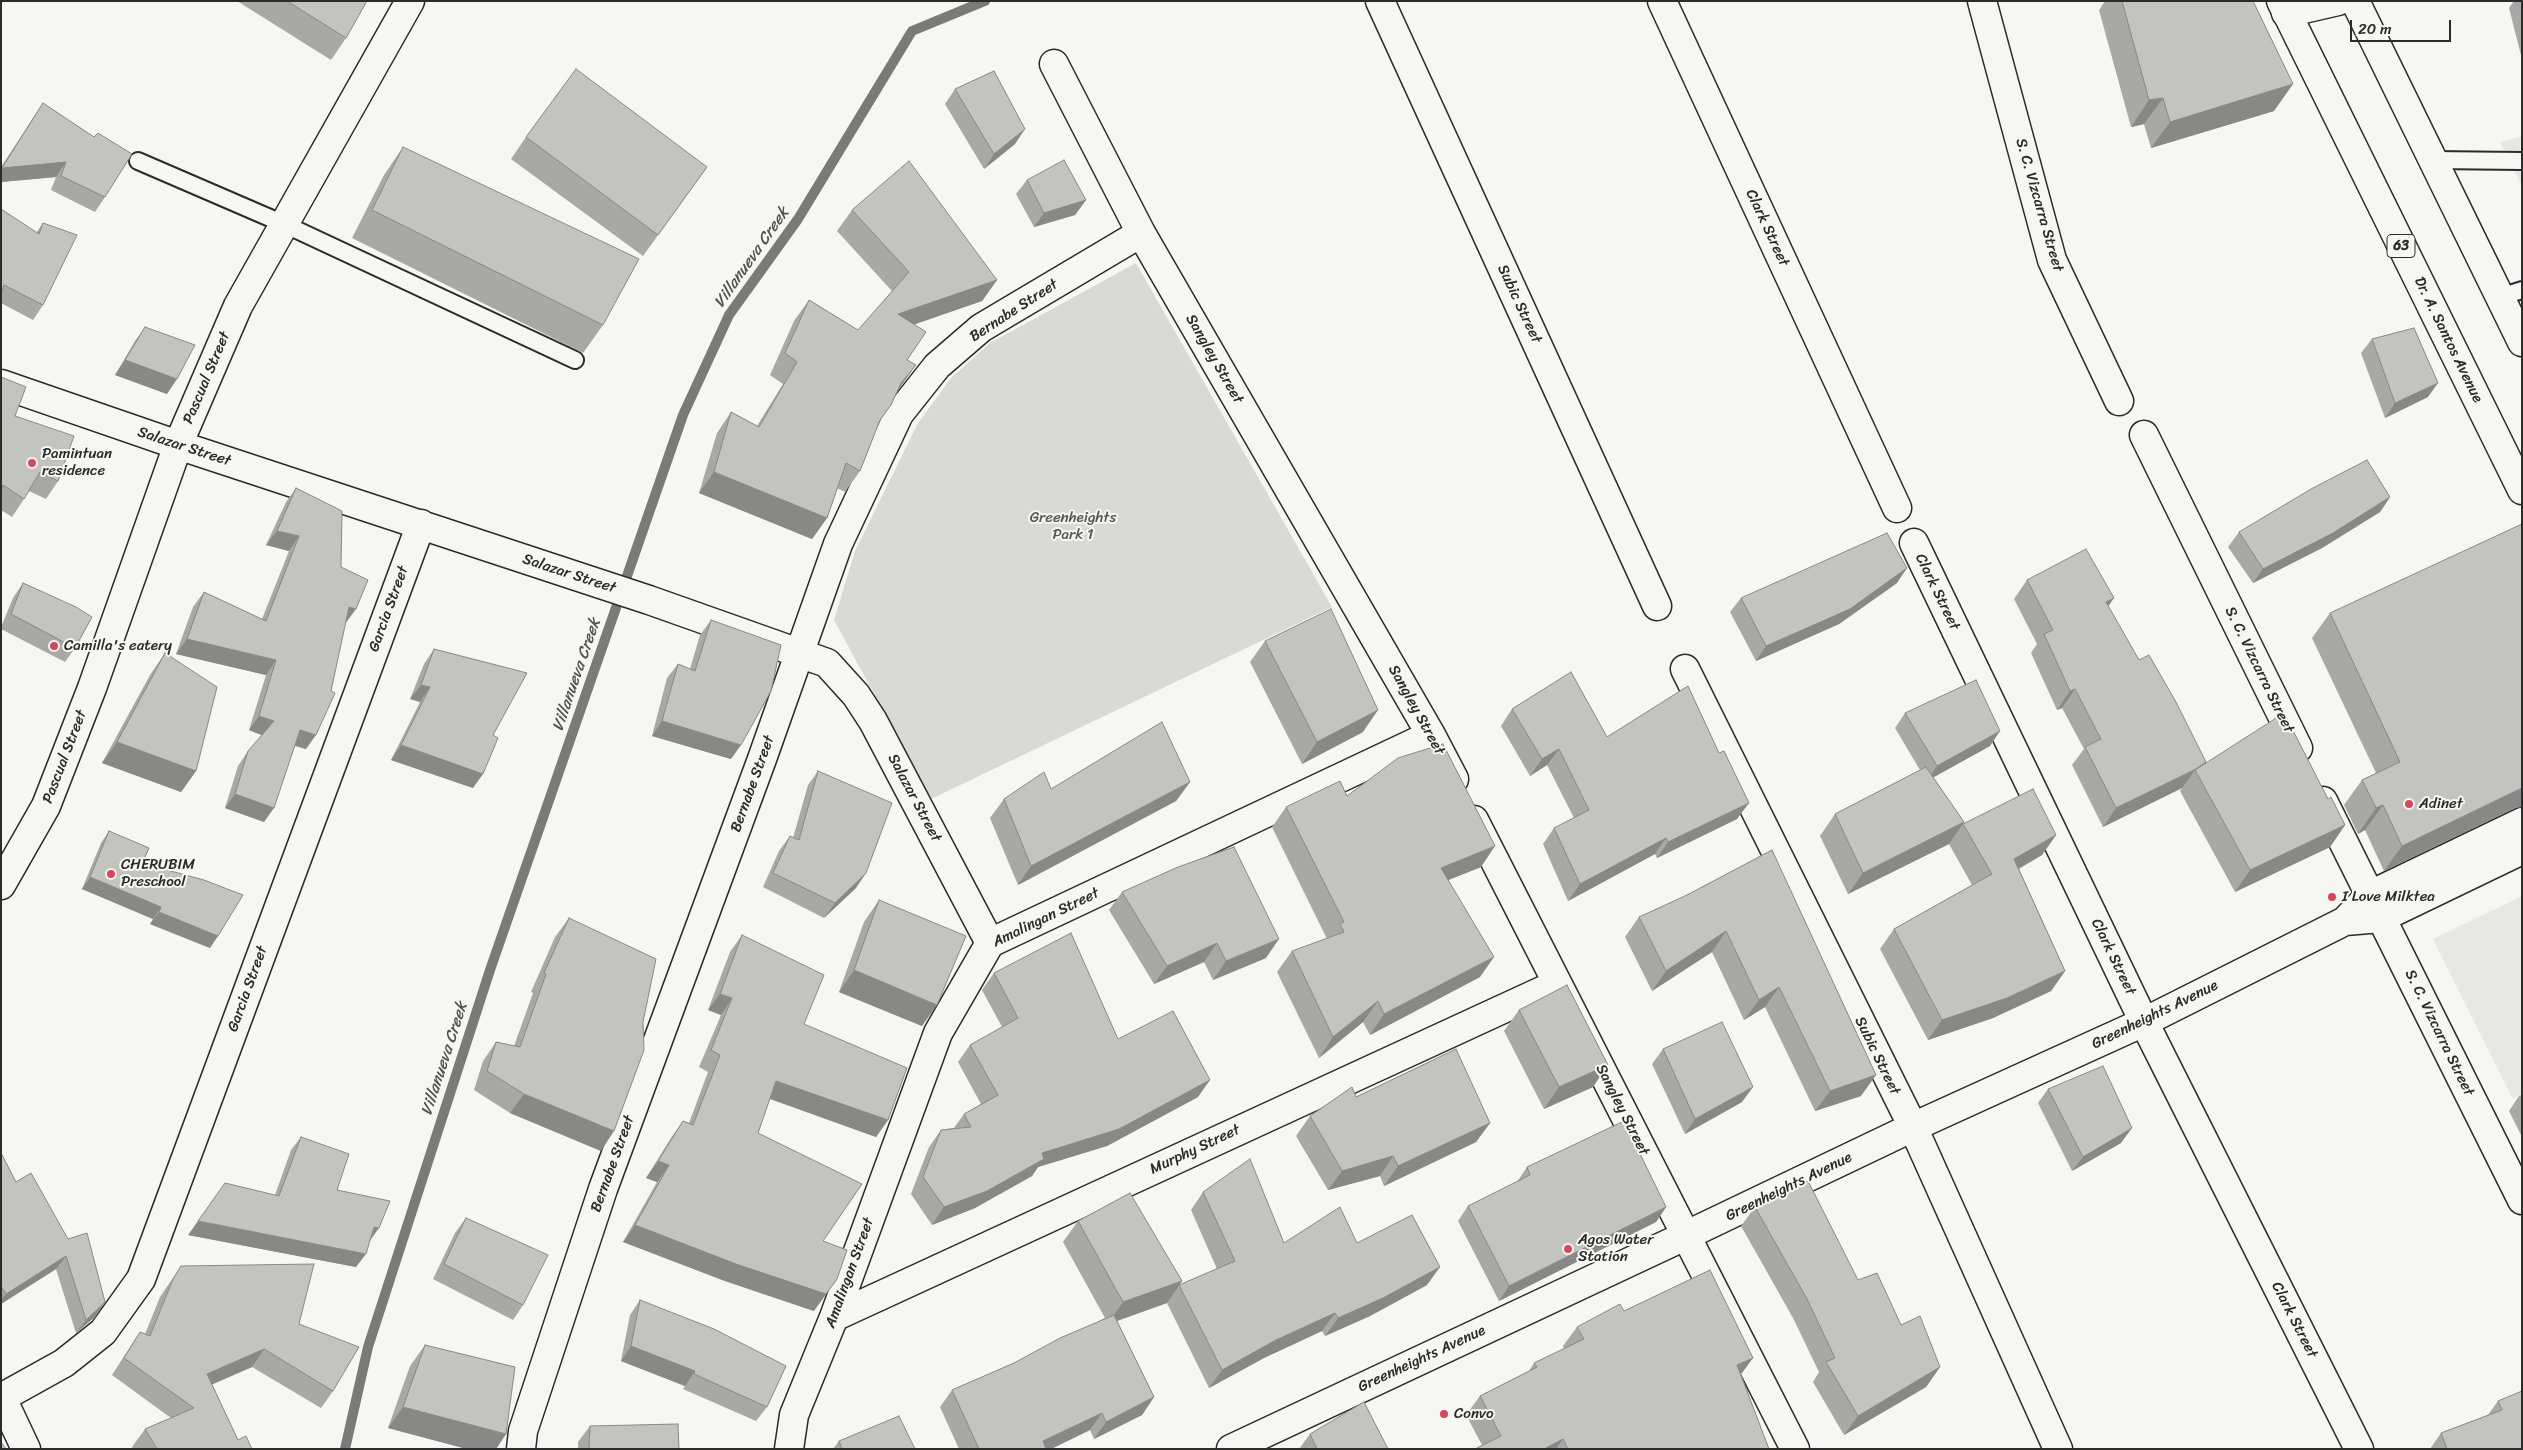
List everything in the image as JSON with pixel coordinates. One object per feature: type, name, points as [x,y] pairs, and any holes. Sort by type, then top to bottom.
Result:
[{"type":"street","name":"Pascual Street","points":[[1,885],[46,806],[92,688],[178,445],[238,306],[410,1]]},
{"type":"street","name":"Subic Street","points":[[1380,1],[1657,606]]},
{"type":"street","name":"Clark Street","points":[[1662,1],[1897,508]]},
{"type":"street","name":"S. C. Vizcarra Street","points":[[1982,1],[2052,260],[2119,401]]},
{"type":"street","points":[[2283,7],[2338,1]]},
{"type":"street","points":[[2355,1],[2433,160],[2511,294],[2522,342]]},
{"type":"street","name":"Dr. A. Santos Avenue","points":[[2283,7],[2522,490]]},
{"type":"street","name":"Sangley Street","points":[[1054,64],[1141,233],[1431,735],[1556,984],[1687,1235],[1795,1449]]},
{"type":"street","name":"Bernabe Street","points":[[521,1449],[523,1432],[603,1189],[800,653],[838,544],[899,414],[937,366],[981,328],[1141,233]]},
{"type":"street","name":"Salazar Street","points":[[1,384],[178,445],[649,600],[827,663],[856,695],[873,721],[990,943]]},
{"type":"street","name":"S. C. Vizcarra Street","points":[[2144,435],[2375,906],[2522,1200]]},
{"type":"street","name":"Garcia Street","points":[[2,1397],[64,1363],[103,1332],[141,1279],[421,524]]},
{"type":"street","name":"Clark Street","points":[[1914,543],[2144,1022],[2359,1449]]},
{"type":"street","name":"Subic Street","points":[[1685,669],[1912,1127],[2058,1449]]},
{"type":"street","name":"Amalingan Street","points":[[789,1449],[794,1415],[834,1317],[938,1033],[990,943],[1431,735]]},
{"type":"street","name":"Greenheights Avenue","points":[[1231,1449],[1912,1127],[2144,1022],[2375,906],[2522,822]]},
{"type":"street","name":"Greenheights Avenue","points":[[2375,906],[2522,850]]},
{"type":"street","name":"Murphy Street","points":[[834,1317],[1556,984]]},
{"type":"street","points":[[2,1397],[26,1449]]},
{"type":"lane","points":[[2433,160],[2522,160]]},
{"type":"lane","points":[[138,161],[284,224],[575,360]]},
{"type":"shaded area","points":[[2522,136],[2522,186],[2500,142]]},
{"type":"shaded area","points":[[2522,896],[2522,1094],[2513,1099],[2433,939]]},
{"type":"green space","name":"Greenheights Park 1","points":[[1136,263],[1332,607],[931,799],[834,620],[855,551],[918,423],[951,378],[990,343]]},
{"type":"building","points":[[287,1],[367,1],[346,38]]},
{"type":"building","points":[[2122,1],[2253,1],[2293,84],[2170,122],[2163,98],[2149,100]]},
{"type":"building","points":[[576,69],[707,167],[658,235],[526,137]]},
{"type":"building","points":[[994,71],[1025,129],[994,154],[955,89]]},
{"type":"building","points":[[43,103],[94,137],[98,133],[132,154],[105,197],[61,176],[66,162],[2,168]]},
{"type":"building","points":[[403,147],[639,259],[603,325],[372,210]]},
{"type":"building","points":[[1064,160],[1086,200],[1044,213],[1027,180]]},
{"type":"building","points":[[909,161],[997,280],[898,314],[926,332],[907,360],[916,365],[901,383],[891,405],[880,420],[860,471],[846,463],[827,518],[714,472],[731,412],[759,427],[797,362],[785,353],[809,300],[858,330],[909,272],[852,210]]},
{"type":"building","points":[[1,209],[39,234],[43,223],[77,235],[43,305],[4,285],[1,293]]},
{"type":"building","points":[[145,327],[195,345],[177,379],[125,360]]},
{"type":"building","points":[[2414,328],[2438,383],[2395,403],[2372,339]]},
{"type":"building","points":[[1,377],[26,387],[15,416],[74,436],[58,481],[40,472],[24,499],[3,485],[1,490]]},
{"type":"building","points":[[2367,460],[2390,497],[2333,533],[2263,569],[2239,532],[2311,489]]},
{"type":"building","points":[[296,488],[342,511],[341,567],[368,580],[356,609],[349,607],[331,691],[335,693],[316,735],[300,730],[274,808],[235,794],[248,751],[274,721],[259,716],[276,660],[187,639],[204,592],[266,621],[299,536],[277,531]]},
{"type":"building","points":[[2522,524],[2522,788],[2402,846],[2383,805],[2376,808],[2362,780],[2400,762],[2330,613]]},
{"type":"building","points":[[1887,533],[1907,568],[1850,609],[1766,646],[1741,598]]},
{"type":"building","points":[[2086,549],[2114,598],[2106,602],[2139,660],[2149,655],[2176,702],[2206,762],[2196,769],[2116,808],[2085,747],[2101,739],[2075,689],[2070,691],[2044,634],[2053,630],[2027,580]]},
{"type":"building","points":[[23,583],[76,607],[92,617],[75,648],[11,614]]},
{"type":"building","points":[[1331,609],[1378,710],[1317,742],[1265,641]]},
{"type":"building","points":[[711,620],[781,645],[771,691],[741,745],[662,721],[678,664],[695,671]]},
{"type":"building","points":[[434,649],[527,673],[493,735],[498,738],[483,774],[401,745],[430,687],[421,685]]},
{"type":"building","points":[[165,653],[217,687],[196,771],[117,742]]},
{"type":"building","points":[[1571,672],[1607,737],[1688,686],[1719,753],[1724,751],[1749,803],[1668,842],[1666,838],[1580,884],[1554,828],[1589,810],[1559,749],[1542,759],[1512,709]]},
{"type":"building","points":[[1976,680],[2000,731],[1937,766],[1905,713]]},
{"type":"building","points":[[2284,713],[2328,799],[2331,797],[2345,825],[2250,870],[2195,770]]},
{"type":"building","points":[[1162,722],[1190,782],[1031,866],[1004,799],[1044,772],[1051,789]]},
{"type":"building","points":[[1443,744],[1495,846],[1441,868],[1494,957],[1384,1014],[1378,1001],[1333,1037],[1292,951],[1344,932],[1340,924],[1344,922],[1286,807],[1340,781],[1347,796],[1398,758]]},
{"type":"building","points":[[1926,767],[1964,822],[1863,873],[1835,814]]},
{"type":"building","points":[[818,771],[892,803],[866,873],[835,903],[773,873],[790,836],[799,840]]},
{"type":"building","points":[[2033,789],[2056,835],[2014,859],[2065,971],[2007,998],[1942,1020],[1894,929],[1992,874],[1963,824]]},
{"type":"building","points":[[109,831],[149,848],[145,857],[168,866],[167,870],[204,880],[243,895],[218,936],[159,912],[161,907],[90,877]]},
{"type":"building","points":[[1234,847],[1279,939],[1226,961],[1217,943],[1167,966],[1122,892],[1178,867]]},
{"type":"building","points":[[1772,850],[1876,1075],[1830,1091],[1779,987],[1759,1000],[1726,931],[1666,971],[1639,917],[1687,895]]},
{"type":"building","points":[[879,900],[966,936],[937,1005],[854,970]]},
{"type":"building","points":[[569,918],[656,959],[643,1022],[644,1050],[614,1131],[524,1094],[487,1071],[496,1042],[520,1047],[546,974],[544,973]]},
{"type":"building","points":[[1071,933],[1118,1039],[1173,1011],[1210,1080],[1119,1129],[1042,1153],[1044,1159],[987,1191],[944,1207],[923,1177],[941,1130],[971,1127],[964,1114],[998,1095],[970,1045],[1018,1018],[994,973]]},
{"type":"building","points":[[742,935],[824,975],[804,1024],[907,1068],[888,1120],[776,1081],[758,1133],[862,1184],[823,1241],[847,1250],[837,1279],[826,1294],[736,1264],[635,1225],[669,1165],[658,1161],[683,1121],[693,1125],[720,1055],[711,1050],[732,998],[720,994]]},
{"type":"building","points":[[1567,985],[1608,1065],[1559,1087],[1519,1010]]},
{"type":"building","points":[[1722,1022],[1753,1087],[1695,1119],[1663,1049]]},
{"type":"building","points":[[1456,1049],[1490,1123],[1398,1166],[1393,1156],[1342,1171],[1310,1116],[1352,1087],[1356,1097]]},
{"type":"building","points":[[2103,1066],[2132,1128],[2083,1157],[2048,1089]]},
{"type":"building","points":[[1624,1121],[1666,1207],[1509,1286],[1468,1206],[1530,1175],[1527,1167]]},
{"type":"building","points":[[301,1137],[349,1154],[337,1190],[390,1201],[379,1228],[374,1227],[366,1254],[198,1221],[225,1183],[279,1196]]},
{"type":"building","points":[[1,1153],[16,1182],[31,1173],[68,1239],[87,1233],[105,1302],[86,1320],[66,1256],[6,1294],[1,1286]]},
{"type":"building","points":[[1250,1159],[1284,1243],[1340,1207],[1357,1243],[1412,1215],[1440,1267],[1383,1298],[1338,1318],[1335,1313],[1276,1340],[1222,1370],[1179,1285],[1235,1261],[1203,1192]]},
{"type":"building","points":[[1808,1181],[1858,1280],[1877,1273],[1901,1325],[1920,1316],[1940,1367],[1858,1416],[1826,1362],[1835,1358],[1807,1299],[1755,1207]]},
{"type":"building","points":[[1130,1193],[1182,1281],[1123,1302],[1078,1221]]},
{"type":"building","points":[[466,1218],[548,1255],[523,1305],[444,1264]]},
{"type":"building","points":[[314,1264],[299,1324],[359,1347],[333,1391],[264,1349],[207,1374],[238,1440],[246,1436],[252,1449],[157,1449],[145,1429],[194,1408],[124,1358],[140,1332],[150,1336],[173,1279],[181,1266]]},
{"type":"building","points":[[1710,1270],[1753,1358],[1737,1365],[1769,1449],[1568,1449],[1563,1439],[1544,1449],[1475,1449],[1501,1436],[1480,1396],[1537,1367],[1534,1363],[1584,1339],[1577,1327],[1620,1304],[1624,1311]]},
{"type":"building","points":[[640,1300],[714,1329],[786,1366],[767,1407],[694,1374],[695,1371],[631,1346]]},
{"type":"building","points":[[1114,1315],[1154,1397],[1106,1422],[1102,1413],[1043,1441],[1046,1449],[979,1449],[952,1390],[1014,1363],[1060,1338]]},
{"type":"building","points":[[425,1345],[515,1367],[506,1434],[403,1407]]},
{"type":"building","points":[[2522,1391],[2522,1449],[2447,1449],[2441,1433],[2502,1410],[2498,1401]]},
{"type":"building","points":[[1364,1402],[1388,1449],[1317,1449],[1310,1434]]},
{"type":"building","points":[[899,1416],[915,1449],[842,1449],[839,1441]]},
{"type":"building","points":[[678,1424],[679,1449],[589,1449],[590,1426]]},
{"type":"building","points":[[1,1442],[6,1449],[1,1449]]},
{"type":"waterway","name":"Villanueva Creek","points":[[345,1449],[368,1347],[490,970],[683,415],[729,315],[798,219],[912,31],[985,1]]},
{"type":"place","name":"Pamintuan residence","points":[[32,463]]},
{"type":"place","name":"Camilla's eatery","points":[[54,646]]},
{"type":"place","name":"Adinet","points":[[2409,804]]},
{"type":"place","name":"CHERUBIM Preschool","points":[[111,874]]},
{"type":"place","name":"I Love Milktea","points":[[2332,897]]},
{"type":"place","name":"Agos Water Station","points":[[1568,1249]]},
{"type":"place","name":"Convo","points":[[1444,1414]]}]
